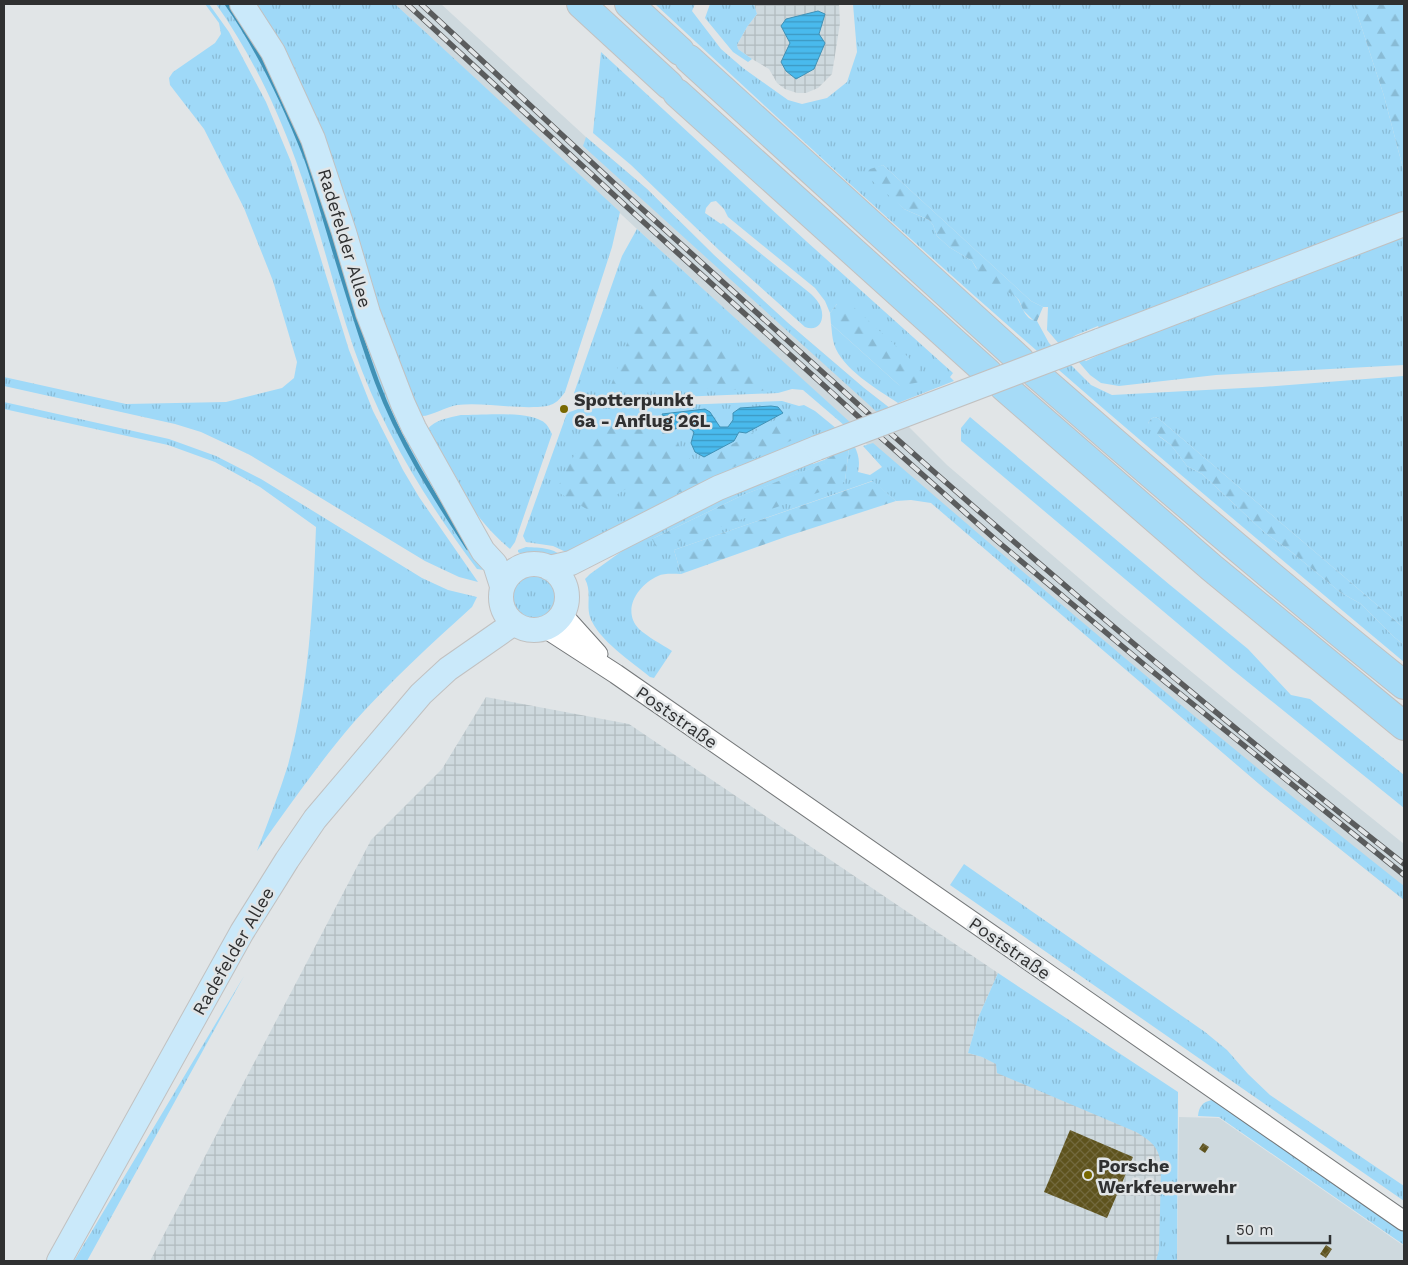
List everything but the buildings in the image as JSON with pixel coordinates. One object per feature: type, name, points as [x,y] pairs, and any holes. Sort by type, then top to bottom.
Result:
[{"type":"highway","points":[[581,4],[996,380],[1212,568],[1404,726]]},
{"type":"highway","points":[[629,4],[1028,367],[1161,483],[1404,685]]},
{"type":"main road","name":"Radefelder Allee","points":[[59,1261],[242,932],[286,860],[315,819],[421,694],[448,669],[506,605],[495,564],[483,551],[414,428],[403,404],[371,322],[313,139],[273,52],[242,4]]},
{"type":"main road","points":[[549,568],[571,563],[718,488],[817,448],[1404,224]]},
{"type":"main road","name":"Radefelder Allee","points":[[441,476],[491,542],[518,568]]},
{"type":"main road","points":[[558,612],[564,583],[558,574],[549,568],[533,564],[518,568],[511,573],[506,605],[524,628],[534,630],[558,612],[579,576],[641,528]]},
{"type":"street","name":"Poststraße","points":[[558,612],[616,674],[1404,1221]]},
{"type":"shaded area","points":[[395,4],[441,4],[586,137],[647,189],[715,256],[788,323],[891,409],[947,465],[1121,614],[1404,844],[1404,900],[1265,789],[866,444],[851,424],[637,229]]},
{"type":"shaded area","points":[[754,4],[839,4],[840,23],[832,74],[818,88],[806,93],[797,93],[785,89],[777,83],[769,69],[738,49],[737,45],[757,14]]},
{"type":"shaded area","points":[[818,11],[825,14],[819,34],[825,43],[814,69],[796,79],[786,71],[781,62],[790,43],[781,26],[786,19]]},
{"type":"shaded area","points":[[778,407],[783,413],[746,433],[739,432],[734,441],[704,457],[695,452],[691,443],[694,432],[687,428],[675,429],[667,425],[662,414],[705,409],[710,412],[720,427],[728,427],[733,420],[733,413],[740,408]]},
{"type":"shaded area","points":[[486,697],[629,724],[998,973],[978,1018],[968,1053],[982,1057],[1169,1138],[1166,1261],[150,1261],[371,840],[442,769]]},
{"type":"shaded area","points":[[1179,1117],[1219,1118],[1404,1246],[1404,1261],[1177,1261]]},
{"type":"green space","points":[[205,4],[209,4],[229,32],[266,102],[291,162],[349,350],[373,411],[419,497],[478,582],[459,577],[425,561],[250,455],[201,432],[175,424],[4,386],[4,377],[126,404],[226,402],[282,388],[294,378],[297,362],[273,281],[244,208],[204,129],[170,85],[169,78],[173,72],[215,43],[221,34],[219,23]]},
{"type":"green space","points":[[216,4],[235,4],[294,111],[357,305],[489,566],[484,570],[477,569],[440,517],[407,464],[378,408],[354,349],[312,208],[288,140],[251,60]]},
{"type":"green space","points":[[253,4],[395,4],[620,212],[612,247],[565,392],[555,403],[536,407],[479,404],[457,405],[421,416]]},
{"type":"green space","points":[[655,4],[695,4],[692,11],[721,49],[743,68],[788,100],[802,104],[827,98],[847,82],[857,52],[853,4],[1354,4],[1384,96],[1404,172],[1404,217],[1100,330],[1098,326],[1076,335],[1060,345],[1047,330],[1048,307],[1043,307],[1031,301],[883,165],[878,167],[893,198],[904,209],[929,220],[937,236],[949,247],[972,261],[976,268],[1015,296],[1026,315],[1032,320],[1037,321],[1049,343],[1091,385],[1112,395],[1262,387],[1404,376],[1404,628],[1158,418],[1154,417],[1148,423],[1160,437],[1171,445],[1187,466],[1202,474],[1265,533],[1340,592],[1361,604],[1404,645],[1404,662],[1188,481],[1008,326]]},
{"type":"green space","points":[[710,4],[754,4],[757,14],[737,45],[738,49],[752,59],[748,62],[733,52],[705,18]]},
{"type":"green space","points":[[1354,4],[1404,4],[1404,172],[1384,96]]},
{"type":"green space","points":[[601,52],[806,241],[953,373],[950,377],[954,381],[898,403],[861,378],[844,362],[838,353],[833,342],[831,324],[900,386],[837,304],[830,313],[825,301],[815,288],[728,217],[724,209],[716,201],[711,202],[706,208],[705,213],[721,224],[723,223],[811,294],[817,300],[822,312],[820,324],[814,328],[805,327],[719,250],[631,165],[593,133]]},
{"type":"green space","points":[[586,137],[647,189],[715,256],[788,323],[891,409],[878,413],[583,146]]},
{"type":"green space","points":[[883,165],[1031,301],[1043,307],[1037,321],[1034,321],[1023,310],[1015,296],[993,287],[983,278],[972,261],[949,247],[937,236],[929,220],[904,209],[869,178],[867,172],[870,169]]},
{"type":"green space","points":[[637,229],[852,424],[845,426],[803,390],[792,389],[778,393],[577,400],[574,393],[622,256]]},
{"type":"green space","points":[[1404,235],[1404,365],[1216,375],[1119,386],[1101,383],[1090,375],[1077,360],[1082,358],[1086,361],[1113,348]]},
{"type":"green space","points":[[651,281],[773,391],[611,385]]},
{"type":"green space","points":[[848,302],[919,367],[920,382],[900,386],[831,324],[830,313],[837,304]]},
{"type":"green space","points":[[782,401],[799,406],[804,405],[815,411],[837,429],[802,441],[566,552],[553,546],[526,542],[523,536],[567,413],[578,409]]},
{"type":"green space","points":[[4,402],[169,439],[216,456],[261,479],[422,578],[448,590],[477,597],[472,607],[382,692],[354,722],[316,769],[257,851],[288,765],[301,706],[309,647],[316,527],[260,487],[215,462],[168,445],[4,409]]},
{"type":"green space","points":[[788,413],[799,437],[628,516],[624,509],[642,497],[634,484],[590,511],[556,491],[571,461],[584,442],[591,434],[610,424],[660,418],[667,431],[695,465]]},
{"type":"green space","points":[[506,414],[530,417],[546,424],[552,434],[515,542],[510,549],[484,523],[462,494],[427,430],[438,421],[461,415]]},
{"type":"green space","points":[[970,417],[1248,649],[1291,695],[1310,699],[1404,775],[1404,808],[1233,670],[961,441],[961,428]]},
{"type":"green space","points":[[1154,417],[1158,418],[1404,628],[1404,645],[1361,604],[1340,592],[1265,533],[1202,474],[1187,466],[1171,445],[1150,429],[1148,423]]},
{"type":"green space","points":[[873,443],[1269,778],[1404,886],[1404,900],[1265,789],[931,503],[911,500],[896,501],[872,481],[674,550],[681,574],[663,574],[651,580],[638,592],[632,606],[634,622],[639,629],[672,651],[654,678],[650,677],[616,650],[594,626],[589,612],[588,589],[585,579],[629,546],[665,524],[811,459],[813,464],[824,460],[826,463],[743,495],[652,539],[845,481],[849,447],[854,445],[859,458],[858,472],[870,475],[882,467],[863,446]]},
{"type":"green space","points":[[849,447],[845,481],[840,485],[657,549],[652,539],[743,495],[825,463],[824,460]]},
{"type":"green space","points":[[873,481],[896,501],[788,536],[681,574],[674,550]]},
{"type":"green space","points":[[526,547],[552,550],[565,559],[534,557],[518,552],[518,550]]},
{"type":"green space","points":[[534,572],[544,574],[552,580],[558,588],[560,598],[558,608],[552,616],[544,622],[534,624],[524,622],[516,616],[510,608],[508,598],[510,588],[516,580],[524,574]]},
{"type":"green space","points":[[964,864],[1205,1032],[1227,1050],[1270,1095],[1404,1186],[1404,1201],[950,885]]},
{"type":"green space","points":[[998,973],[1178,1092],[1177,1261],[1156,1261],[1159,1250],[1161,1163],[1158,1151],[1147,1139],[1136,1132],[997,1073],[996,1064],[968,1053],[978,1018]]},
{"type":"green space","points":[[244,976],[87,1261],[74,1261]]},
{"type":"green space","points":[[1212,1100],[1217,1101],[1404,1230],[1404,1245],[1219,1117],[1198,1116],[1202,1105]]},
{"type":"waterway","points":[[227,4],[250,40],[271,79],[306,158],[356,321],[386,404],[406,447],[468,548]]},
{"type":"railway","points":[[407,4],[862,420]]},
{"type":"railway","points":[[421,4],[630,198],[871,416]]},
{"type":"railway","points":[[888,431],[1014,542],[1143,651],[1404,864]]},
{"type":"railway","points":[[878,435],[996,540],[1147,667],[1404,875]]},
{"type":"place","name":"Spotterpunkt 6a - Anflug 26L","points":[[564,409]]},
{"type":"place","name":"Porsche Werkfeuerwehr","points":[[1088,1175]]}]
